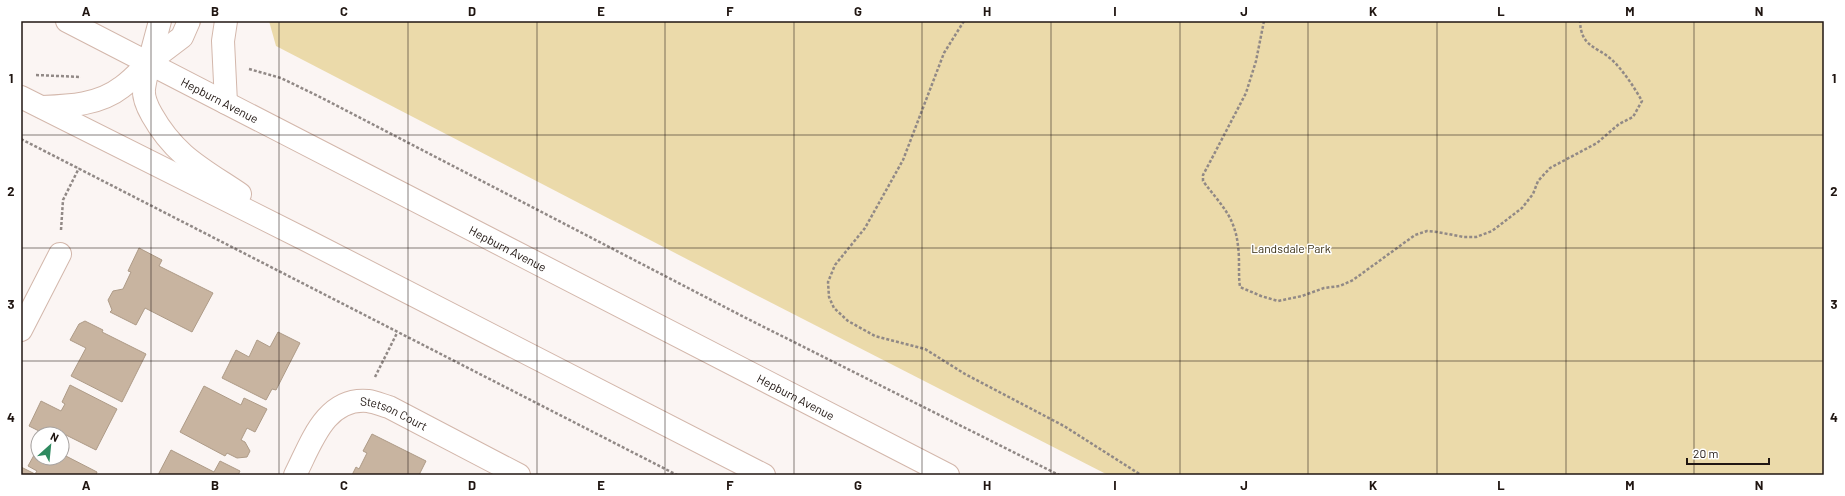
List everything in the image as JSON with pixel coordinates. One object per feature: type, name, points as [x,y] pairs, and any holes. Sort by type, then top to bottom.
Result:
[{"type":"main road","name":"Hepburn Avenue","points":[[67,21],[948,475]]},
{"type":"main road","points":[[160,21],[149,62],[144,90],[147,106],[171,144],[191,162],[308,241]]},
{"type":"main road","points":[[41,107],[79,105],[102,97],[121,88],[149,62],[182,37],[189,21]]},
{"type":"main road","points":[[226,21],[223,41],[226,103]]},
{"type":"main road","points":[[21,97],[308,241],[764,475]]},
{"type":"main road","points":[[21,330],[60,254]]},
{"type":"main road","name":"Stetson Court","points":[[296,475],[323,420],[336,408],[349,402],[368,402],[389,407],[519,475]]},
{"type":"path","points":[[964,21],[944,53],[903,160],[865,228],[834,265],[828,282],[829,296],[834,308],[855,325],[874,336],[925,349],[965,374],[1064,426],[1141,475]]},
{"type":"path","points":[[1264,21],[1256,61],[1246,93],[1211,160],[1204,175],[1203,181],[1225,206],[1234,226],[1238,246],[1240,287],[1278,301],[1302,296],[1324,288],[1340,286],[1353,280],[1415,235],[1427,231],[1476,237],[1492,231],[1522,208],[1533,194],[1538,181],[1550,168],[1597,143],[1619,124],[1633,117],[1642,101],[1611,59],[1591,48],[1582,35],[1580,21]]},
{"type":"path","points":[[224,57],[243,67],[281,78],[322,98],[744,317],[1059,475]]},
{"type":"path","points":[[21,97],[32,75],[87,77]]},
{"type":"path","points":[[21,139],[397,333],[677,475]]},
{"type":"path","points":[[60,254],[63,200],[79,168]]},
{"type":"path","points":[[362,402],[397,333]]},
{"type":"green space","name":"Landsdale Park","points":[[269,21],[1824,21],[1824,475],[1108,475],[758,296],[276,46]]},
{"type":"building","points":[[139,248],[162,260],[159,266],[213,293],[192,332],[145,308],[136,325],[110,312],[112,310],[108,300],[113,291],[123,289],[131,272],[128,271]]},
{"type":"building","points":[[85,321],[103,330],[102,332],[146,354],[122,402],[71,376],[86,348],[70,340],[79,324]]},
{"type":"building","points":[[278,332],[300,343],[276,390],[272,389],[266,400],[222,378],[236,350],[249,357],[257,340],[270,347]]},
{"type":"building","points":[[70,385],[117,409],[96,450],[70,437],[70,426],[29,426],[41,401],[61,411],[65,404],[62,402]]},
{"type":"building","points":[[204,386],[241,405],[244,398],[267,409],[255,432],[247,428],[241,440],[245,442],[250,451],[247,457],[237,458],[227,453],[225,456],[180,432]]},
{"type":"building","points":[[372,434],[426,461],[419,475],[352,475],[356,467],[359,469],[367,453],[363,451]]},
{"type":"building","points":[[171,450],[214,472],[220,461],[240,471],[238,475],[158,475]]},
{"type":"building","points":[[70,458],[97,472],[96,475],[21,475],[21,467],[35,474],[37,471],[28,466],[30,462],[30,466],[70,466]]}]
